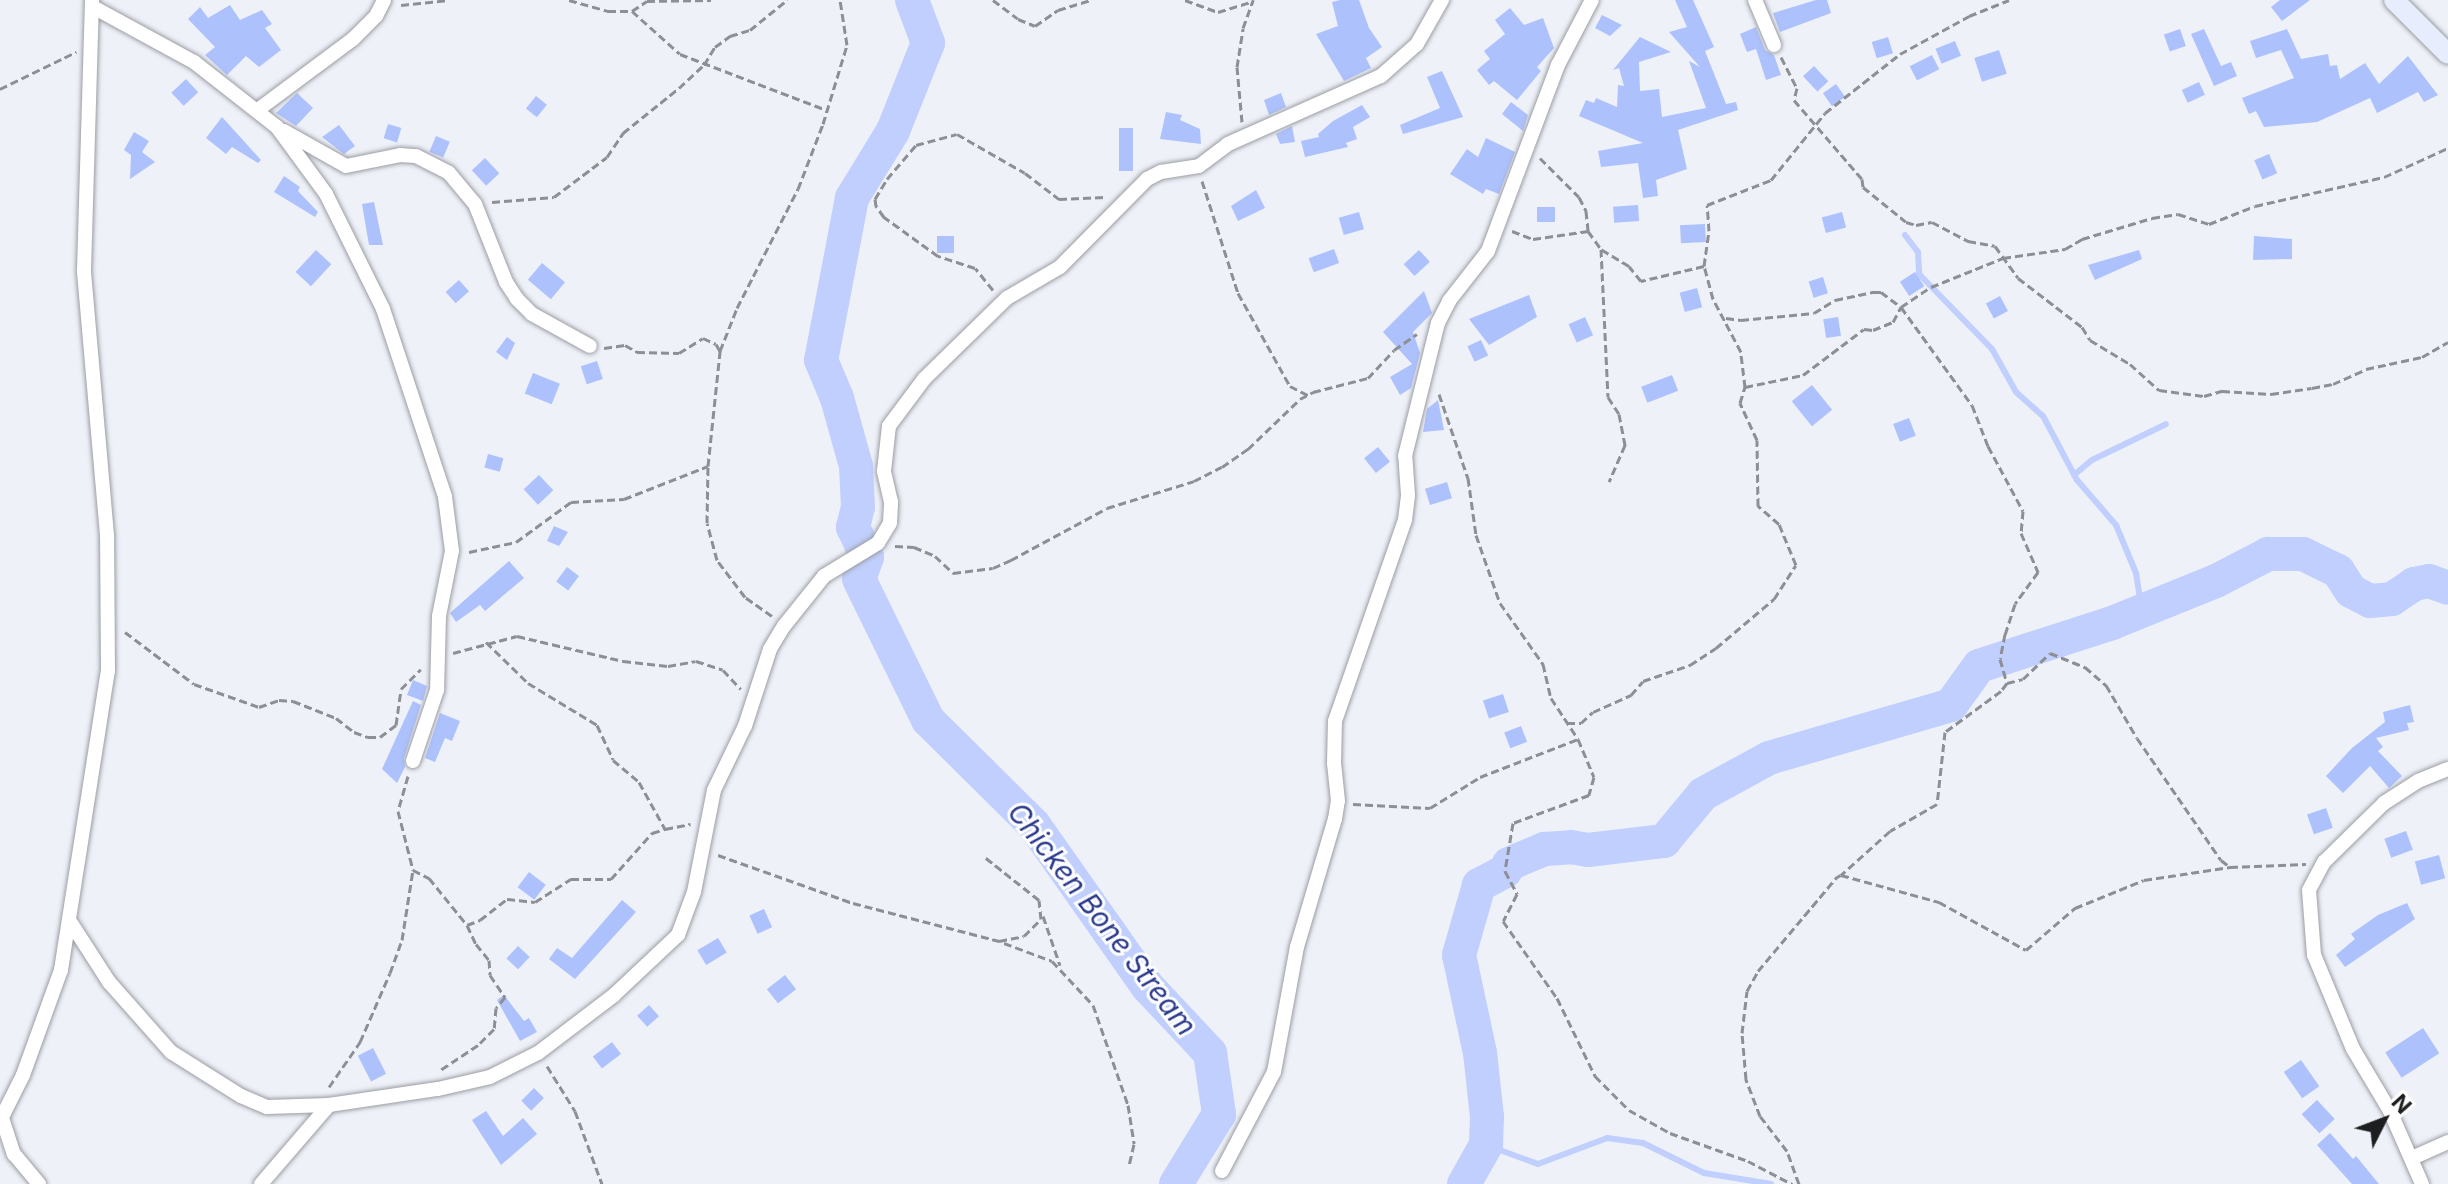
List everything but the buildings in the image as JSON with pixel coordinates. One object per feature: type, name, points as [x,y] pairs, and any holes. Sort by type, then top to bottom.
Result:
[{"type":"street","points":[[71,923],[109,982],[171,1052],[241,1096],[267,1107],[329,1105],[438,1089],[490,1077],[538,1053],[614,995],[678,935],[704,851],[706,819],[714,790],[755,696],[770,649],[784,626],[834,567],[876,544],[890,523],[884,471],[889,426],[924,379],[1007,298],[1060,267],[1129,196],[1161,172],[1199,166],[1243,138],[1381,76],[1417,44],[1442,0]]},
{"type":"street","points":[[1222,1171],[1270,1086],[1297,947],[1338,801],[1334,764],[1335,721],[1405,520],[1408,495],[1405,456],[1438,323],[1449,301],[1479,265],[1496,233],[1558,65],[1592,0]]},
{"type":"street","points":[[1755,0],[1774,45]]},
{"type":"street","points":[[2394,0],[2445,47]]},
{"type":"street","points":[[259,109],[353,39],[376,16],[384,1]]},
{"type":"street","points":[[92,3],[194,62],[259,109],[277,127],[326,194],[383,309],[445,497],[452,551],[439,616],[437,690],[413,761]]},
{"type":"street","points":[[39,1184],[14,1154],[1,1120],[45,1018],[71,923],[108,671],[107,535],[84,270],[92,3]]},
{"type":"street","points":[[277,127],[346,166],[400,155],[416,156],[449,173],[475,204],[506,282],[517,299],[532,314],[590,346]]},
{"type":"street","points":[[2422,1184],[2390,1111],[2353,1049],[2314,955],[2309,890],[2324,862],[2384,803],[2418,781],[2448,769]]},
{"type":"street","points":[[261,1184],[329,1105]]},
{"type":"street","points":[[2412,1158],[2448,1142]]},
{"type":"path","points":[[384,1],[398,5],[449,0]]},
{"type":"path","points":[[569,0],[608,11],[632,11],[647,1],[711,0]]},
{"type":"path","points":[[475,204],[554,197],[607,157],[623,133],[704,65],[715,47],[730,36],[750,30],[787,0]]},
{"type":"path","points":[[784,626],[745,597],[717,560],[707,523],[708,466],[720,351],[737,308],[798,189],[827,110],[847,45],[840,0]]},
{"type":"path","points":[[993,0],[1018,19],[1035,26],[1058,10],[1091,0]]},
{"type":"path","points":[[1185,0],[1218,12],[1253,0]]},
{"type":"path","points":[[1243,138],[1237,67],[1243,28],[1253,0]]},
{"type":"path","points":[[1567,723],[1581,723],[1593,712],[1631,695],[1643,681],[1690,665],[1716,648],[1774,599],[1796,565],[1779,524],[1758,506],[1757,440],[1740,403],[1745,387],[1741,352],[1726,318],[1713,299],[1704,266],[1709,231],[1707,205],[1771,180],[1816,122],[1900,54],[1969,16],[2009,0]]},
{"type":"path","points":[[632,11],[680,54],[704,65],[753,79],[827,110]]},
{"type":"path","points":[[0,89],[93,44]]},
{"type":"path","points":[[1774,45],[1797,88],[1794,100],[1862,179],[1863,187],[1906,222],[1916,225],[1932,222],[1968,241],[1995,246],[2018,278],[2082,327],[2090,340],[2130,364],[2159,390],[2173,393],[2271,394],[2333,384],[2366,369],[2422,357],[2448,342]]},
{"type":"path","points":[[1007,298],[993,290],[975,268],[938,256],[884,217],[876,206],[875,199],[887,179],[916,145],[957,134],[1025,173],[1059,199],[1129,196]]},
{"type":"path","points":[[1745,387],[1803,375],[1864,329],[1873,330],[1893,322],[1901,307],[1938,283],[2003,258],[2065,249],[2082,239],[2152,218],[2178,214],[2209,224],[2255,206],[2384,177],[2448,148]]},
{"type":"path","points":[[1526,152],[1542,159],[1579,197],[1586,211],[1588,231],[1601,249],[1629,266],[1641,281],[1704,266]]},
{"type":"path","points":[[1199,166],[1238,293],[1290,386],[1308,395]]},
{"type":"path","points":[[1496,233],[1515,231],[1533,239],[1588,231]]},
{"type":"path","points":[[1601,249],[1608,397],[1619,414],[1625,445],[1609,482]]},
{"type":"path","points":[[1726,318],[1741,320],[1814,313],[1835,300],[1874,292],[1881,292],[1901,307],[1969,400],[2023,511],[2021,533],[2038,576],[2019,597],[2007,625],[2000,659],[2007,683]]},
{"type":"path","points":[[876,544],[914,547],[935,556],[953,573],[993,568],[1124,500],[1194,481],[1222,467],[1308,395],[1368,378],[1394,350],[1438,323]]},
{"type":"path","points":[[590,346],[609,349],[625,345],[637,352],[679,353],[703,338],[716,344],[720,351]]},
{"type":"path","points":[[1426,379],[1438,391],[1468,478],[1476,535],[1500,603],[1543,664],[1545,683],[1578,739],[1594,777],[1589,795],[1513,823],[1505,871],[1517,894],[1503,921],[1557,998],[1595,1076],[1629,1110],[1670,1133],[1748,1161],[1792,1184]]},
{"type":"path","points":[[452,551],[477,552],[516,542],[571,502],[624,499],[708,466]]},
{"type":"path","points":[[108,618],[150,654],[194,684],[259,707],[279,700],[293,701],[336,718],[354,732],[368,737],[380,737],[396,725],[401,689],[418,671],[462,648],[517,636],[623,661],[668,666],[696,661],[723,670],[738,688],[755,696]]},
{"type":"path","points":[[486,642],[528,683],[597,725],[613,760],[639,782],[665,829]]},
{"type":"path","points":[[1799,1184],[1787,1151],[1760,1116],[1746,1079],[1742,1033],[1747,991],[1778,943],[1841,875],[1890,831],[1937,804],[1945,732],[1998,694],[2007,683],[2023,679],[2050,653],[2074,660],[2106,685],[2155,764],[2221,860],[2230,867]]},
{"type":"path","points":[[1338,801],[1430,808],[1480,777],[1578,739]]},
{"type":"path","points":[[329,1105],[329,1088],[360,1042],[402,940],[413,870],[398,811],[413,761]]},
{"type":"path","points":[[467,925],[480,920],[507,899],[535,902],[571,879],[611,879],[652,833],[706,819]]},
{"type":"path","points":[[704,851],[761,867],[853,903],[925,919],[999,941],[1041,955],[1062,968]]},
{"type":"path","points":[[986,858],[1028,887],[1039,900],[1055,958],[1093,1005],[1121,1076],[1132,1124],[1134,1144],[1129,1166]]},
{"type":"path","points":[[1841,875],[1939,902],[2026,950],[2075,908],[2144,880],[2230,867],[2324,862]]},
{"type":"path","points":[[413,870],[429,878],[446,903],[467,925],[476,944],[489,960],[490,975],[505,997],[496,1008],[494,1029],[478,1045],[439,1071],[438,1089]]},
{"type":"path","points":[[999,941],[1024,936],[1041,919],[1042,911]]},
{"type":"path","points":[[538,1053],[575,1111],[602,1184]]},
{"type":"waterway","name":"Chicken Bone Stream","points":[[912,0],[928,43],[893,131],[852,198],[821,360],[837,398],[856,466],[858,507],[853,527],[867,557],[859,579],[928,720],[1034,825],[1148,987],[1210,1053],[1219,1114],[1176,1184]]},
{"type":"waterway","points":[[1905,235],[1918,252],[1919,274],[1992,349],[2016,392],[2043,416],[2077,480],[2116,525],[2136,573],[2142,610]]},
{"type":"waterway","points":[[2074,475],[2092,460],[2166,424]]},
{"type":"waterway","points":[[1464,1184],[1486,1145],[1487,1117],[1480,1053],[1459,955],[1479,885],[1505,871],[1509,864],[1545,849],[1571,847],[1588,850],[1664,841],[1703,794],[1769,758],[1951,705],[1979,666],[2112,623],[2216,581],[2268,554],[2303,554],[2338,571],[2351,591],[2370,601],[2392,599],[2414,584],[2429,581],[2448,588]]},
{"type":"waterway","points":[[1486,1145],[1538,1164],[1607,1138],[1643,1143],[1704,1173],[1771,1184]]}]
